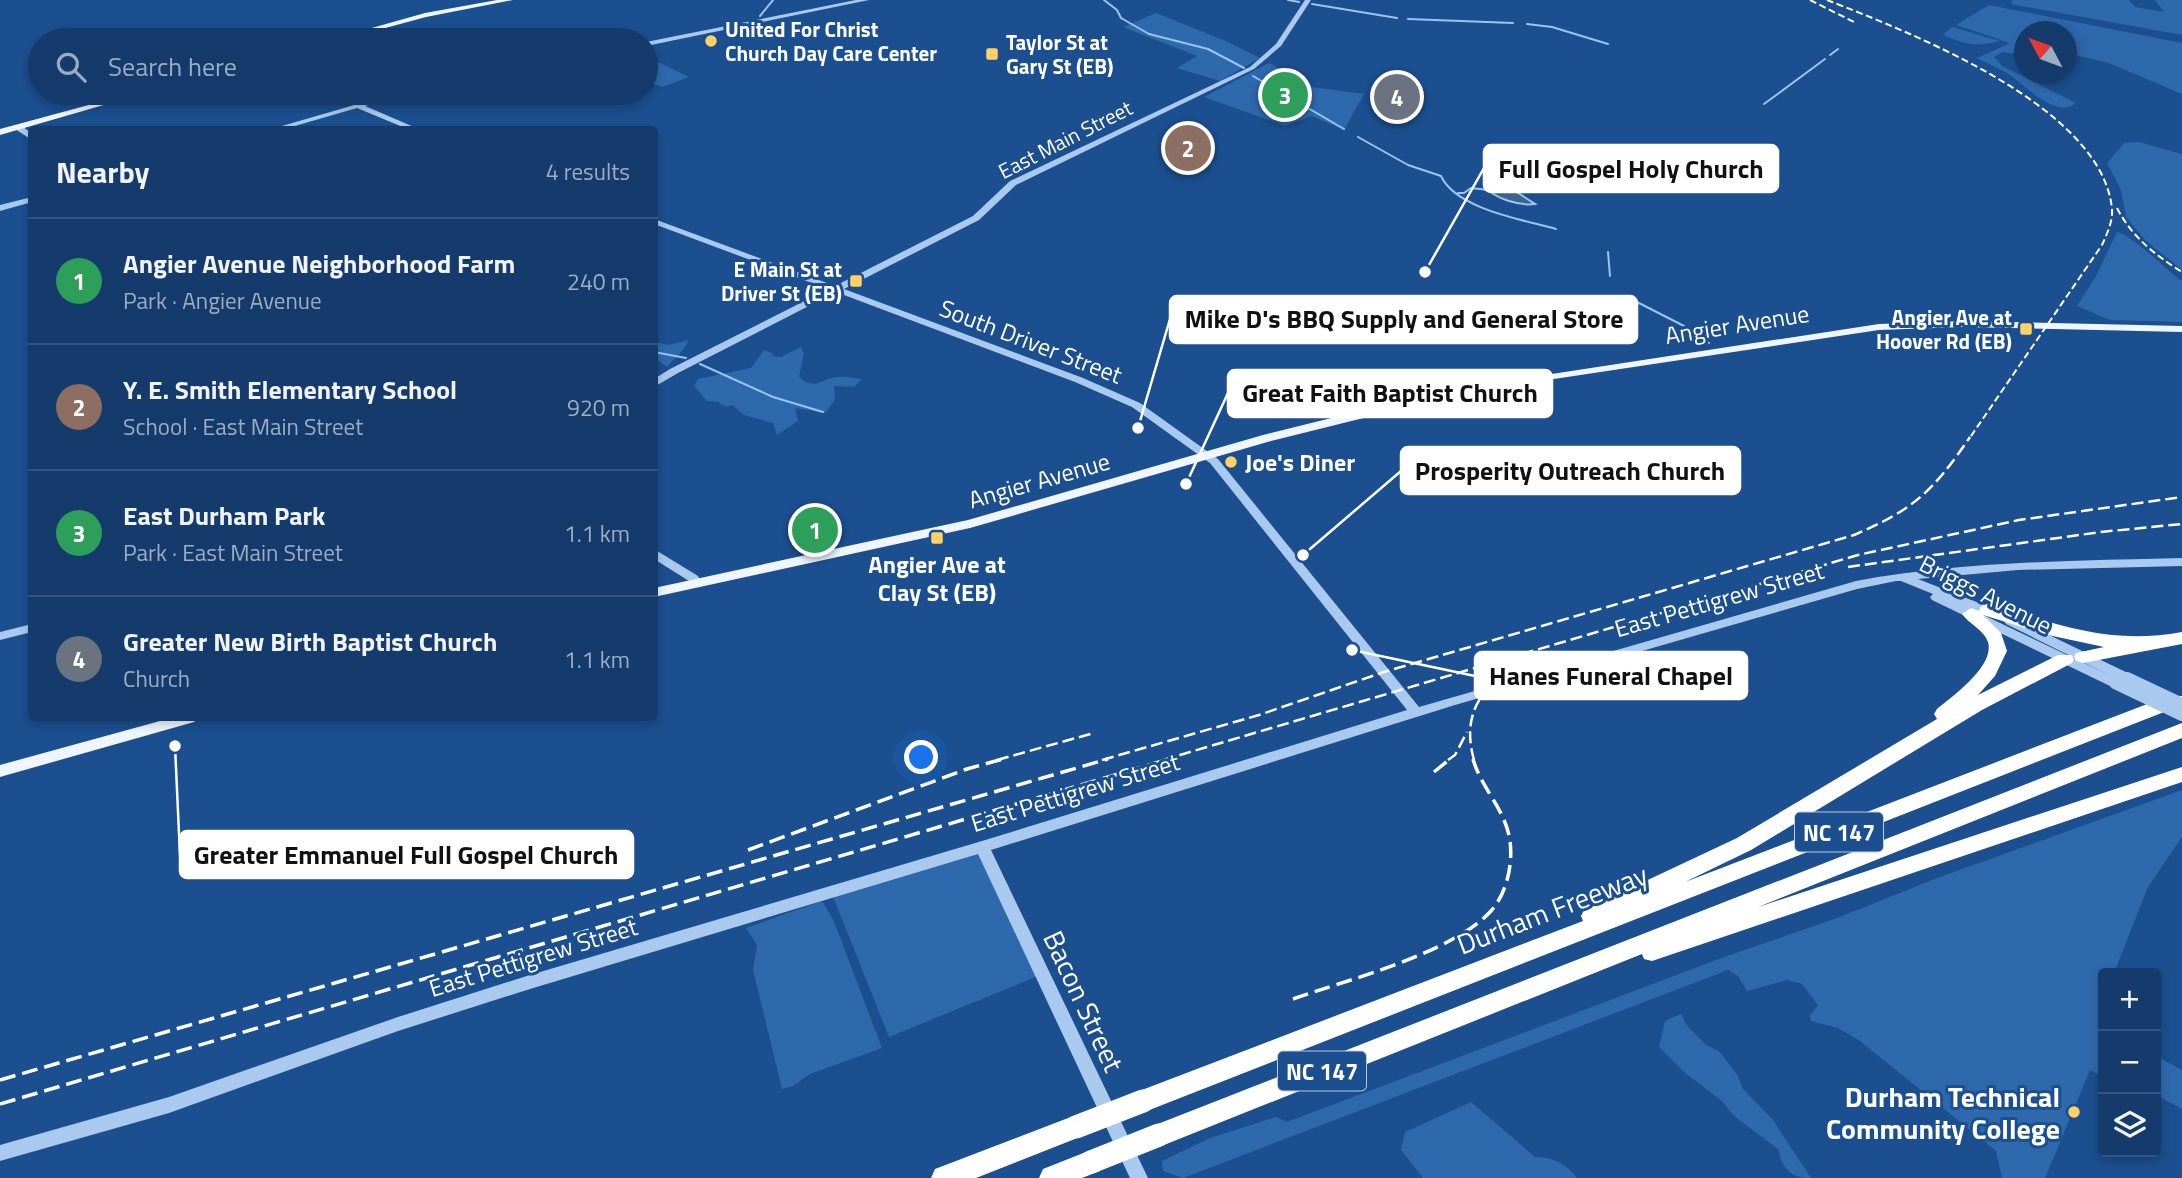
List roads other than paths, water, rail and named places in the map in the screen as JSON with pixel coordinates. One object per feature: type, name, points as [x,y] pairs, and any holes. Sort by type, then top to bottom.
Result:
[{"type":"highway","points":[[1979,612],[2077,638],[2150,644]]},
{"type":"highway","points":[[1883,762],[1956,704],[1997,660],[1998,648],[1979,612]]},
{"type":"highway","points":[[1495,965],[1650,887],[1744,844],[1993,694],[2074,658],[2182,638]]},
{"type":"highway","name":"Durham Freeway","points":[[944,1178],[2182,698]]},
{"type":"highway","name":"NC 147","points":[[1052,1178],[2176,733]]},
{"type":"highway","points":[[1485,1006],[2182,774]]},
{"type":"main road","points":[[377,28],[425,15],[509,0]]},
{"type":"main road","points":[[0,132],[98,105]]},
{"type":"main road","name":"Angier Avenue","points":[[658,592],[970,524],[1206,454],[1450,393],[1862,328],[1963,324],[2182,329]]},
{"type":"main road","points":[[0,771],[178,721]]},
{"type":"street","points":[[658,42],[866,0]]},
{"type":"street","name":"East Main Street","points":[[658,380],[980,216],[992,207],[1002,191],[1013,183],[1252,68],[1274,52],[1308,0]]},
{"type":"street","points":[[285,126],[361,105]]},
{"type":"street","points":[[357,106],[408,126]]},
{"type":"street","points":[[18,127],[28,135]]},
{"type":"street","points":[[0,208],[28,200]]},
{"type":"street","name":"South Driver Street","points":[[658,223],[1109,392],[1136,405],[1206,454],[1416,712]]},
{"type":"street","points":[[658,556],[694,579],[696,584]]},
{"type":"street","name":"East Pettigrew Street","points":[[0,1153],[181,1101],[477,998],[982,847],[1416,712],[1833,591],[1899,576],[1954,570],[2182,562]]},
{"type":"street","points":[[1954,570],[1948,583],[1957,597]]},
{"type":"street","name":"Briggs Avenue","points":[[1899,576],[1957,597],[1979,612]]},
{"type":"street","name":"Briggs Avenue","points":[[1899,576],[2121,680],[2182,704]]},
{"type":"street","points":[[0,636],[28,629]]},
{"type":"street","name":"Briggs Avenue","points":[[2121,680],[2182,715]]},
{"type":"street","name":"Bacon Street","points":[[982,847],[1139,1178]]},
{"type":"waterway","points":[[760,16],[773,0]]},
{"type":"waterway","points":[[1104,0],[1117,10],[1121,18],[1149,34],[1208,49],[1244,68]]},
{"type":"waterway","points":[[1288,0],[1299,2]]},
{"type":"waterway","points":[[1312,4],[1397,18]]},
{"type":"waterway","points":[[1408,19],[1513,23]]},
{"type":"waterway","points":[[1527,24],[1552,27],[1608,44]]},
{"type":"waterway","points":[[1830,55],[1838,49]]},
{"type":"waterway","points":[[1764,104],[1825,59]]},
{"type":"waterway","points":[[1253,76],[1344,129]]},
{"type":"waterway","points":[[1358,137],[1408,165],[1441,176],[1461,197],[1476,205],[1492,212],[1556,229]]},
{"type":"waterway","points":[[1458,193],[1464,193],[1471,188],[1488,190]]},
{"type":"waterway","points":[[1608,252],[1610,276]]},
{"type":"waterway","points":[[1633,300],[1684,326],[1709,343]]},
{"type":"waterway","points":[[658,353],[686,358]]},
{"type":"waterway","points":[[700,364],[773,397],[823,412]]},
{"type":"railway","points":[[1810,0],[1856,23]]},
{"type":"railway","points":[[1827,0],[1951,53],[2040,106],[2075,138],[2100,172],[2112,209],[2111,223],[2102,245],[1969,439]]},
{"type":"railway","points":[[2117,208],[2145,244],[2182,272]]},
{"type":"railway","points":[[1102,760],[1259,715],[1384,672],[1854,535],[1908,507],[1933,485],[1970,437]]},
{"type":"railway","points":[[1163,760],[1858,555],[2019,520],[2182,497]]},
{"type":"railway","points":[[1848,567],[2101,532],[2182,524]]},
{"type":"railway","points":[[1474,760],[1470,726],[1480,699],[1500,677],[1529,660]]},
{"type":"railway","points":[[1448,760],[1455,755],[1467,732]]},
{"type":"railway","points":[[997,760],[1094,733]]},
{"type":"railway","points":[[748,850],[967,769],[1003,759]]},
{"type":"railway","points":[[0,1080],[1108,759]]},
{"type":"railway","points":[[0,1104],[1169,759]]},
{"type":"railway","points":[[1434,772],[1450,759]]},
{"type":"railway","points":[[1293,999],[1398,964],[1452,940],[1474,926],[1497,904],[1508,878],[1510,841],[1504,819],[1473,759]]},
{"type":"place","name":"United For Christ Church Day Care Center","points":[[711,41]]},
{"type":"place","name":"Taylor St at Gary St (EB)","points":[[992,54]]},
{"type":"place","name":"East Durham Park","points":[[1285,95]]},
{"type":"place","name":"Greater New Birth Baptist Church","points":[[1397,97]]},
{"type":"place","name":"Y. E. Smith Elementary School","points":[[1188,148]]},
{"type":"place","name":"Full Gospel Holy Church","points":[[1425,272]]},
{"type":"place","name":"E Main St at Driver St (EB)","points":[[856,281]]},
{"type":"place","name":"Angier Ave at Hoover Rd (EB)","points":[[2026,329]]},
{"type":"place","name":"Mike D's BBQ Supply and General Store","points":[[1138,428]]},
{"type":"place","name":"Joe's Diner","points":[[1231,462]]},
{"type":"place","name":"Great Faith Baptist Church","points":[[1186,484]]},
{"type":"place","name":"Angier Avenue Neighborhood Farm","points":[[815,530]]},
{"type":"place","name":"Angier Ave at Clay St (EB)","points":[[937,538]]},
{"type":"place","name":"Prosperity Outreach Church","points":[[1303,555]]},
{"type":"place","name":"Hanes Funeral Chapel","points":[[1352,650]]},
{"type":"place","name":"Greater Emmanuel Full Gospel Church","points":[[175,746]]},
{"type":"place","name":"Durham Technical Community College","points":[[2074,1112]]}]
